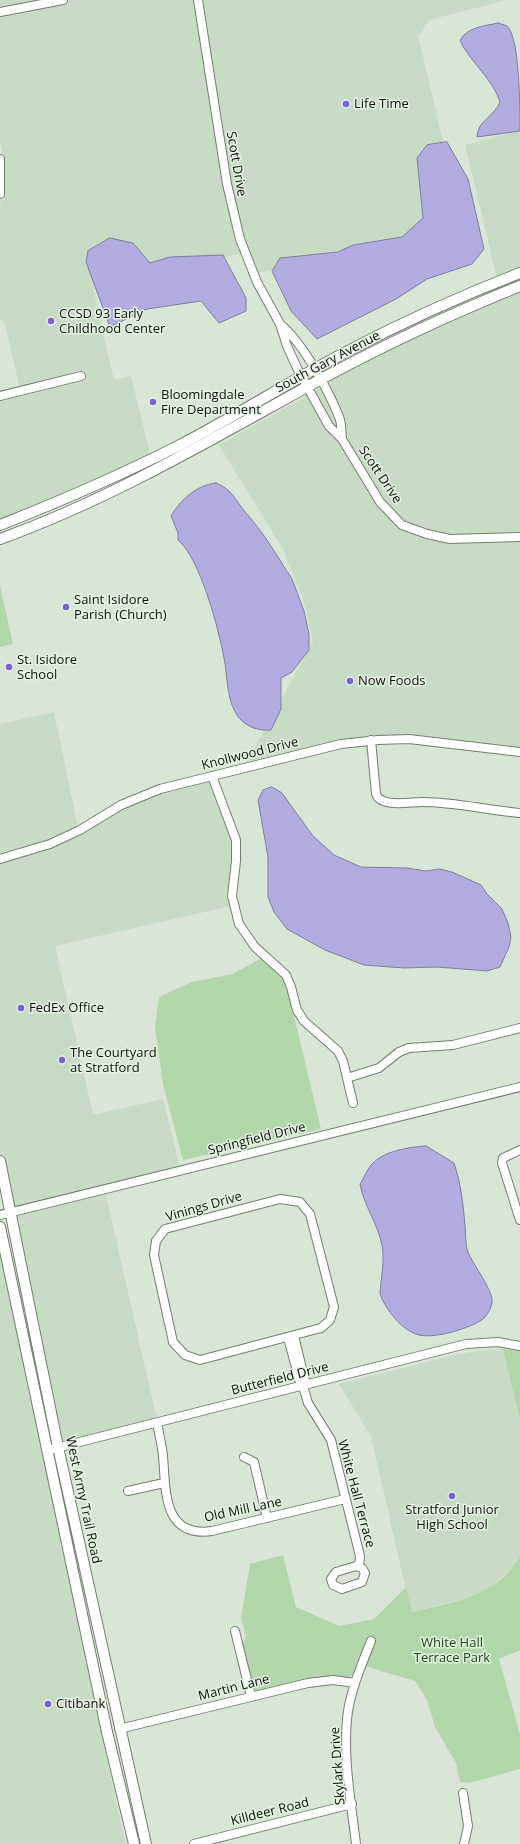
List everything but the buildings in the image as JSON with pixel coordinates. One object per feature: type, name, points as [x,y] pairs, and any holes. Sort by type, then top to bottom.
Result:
[{"type":"main road","name":"South Gary Avenue","points":[[0,525],[85,491],[165,452],[314,369],[408,321],[520,273]]},
{"type":"main road","name":"South Gary Avenue","points":[[0,539],[90,501],[170,463],[320,380],[433,323],[520,286]]},
{"type":"main road","points":[[165,452],[170,463]]},
{"type":"main road","name":"West Army Trail Road","points":[[0,1160],[12,1213],[58,1447],[122,1743],[146,1844]]},
{"type":"main road","name":"West Army Trail Road","points":[[0,1227],[107,1732],[134,1844]]},
{"type":"main road","points":[[78,1598],[90,1596]]},
{"type":"main road","points":[[107,1732],[122,1743]]},
{"type":"street","points":[[0,12],[63,0]]},
{"type":"street","name":"Scott Drive","points":[[198,0],[233,215],[246,254],[258,282],[280,324],[287,346],[306,388],[329,426],[342,439],[380,502],[402,525],[427,534],[450,539],[519,538]]},
{"type":"street","points":[[0,159],[0,194]]},
{"type":"street","name":"Scott Drive","points":[[280,324],[290,332],[320,380],[340,419],[342,439]]},
{"type":"street","points":[[0,396],[81,376]]},
{"type":"street","points":[[371,740],[376,794],[381,800],[390,803],[424,802],[520,813]]},
{"type":"street","name":"Knollwood Drive","points":[[0,859],[50,844],[72,834],[139,797],[160,789],[323,748],[371,740],[423,740],[520,752]]},
{"type":"street","points":[[212,776],[236,840],[236,861],[232,896],[240,924],[255,948],[286,975],[297,1010],[312,1030],[331,1043],[338,1051],[353,1103]]},
{"type":"street","points":[[347,1078],[379,1068],[399,1052],[409,1048],[453,1045],[520,1028]]},
{"type":"street","name":"Springfield Drive","points":[[0,1215],[520,1087]]},
{"type":"street","points":[[520,1150],[503,1158],[502,1163],[520,1220]]},
{"type":"street","name":"Vinings Drive","points":[[280,1199],[300,1202],[310,1214],[334,1307],[330,1320],[321,1328],[291,1337],[200,1360],[185,1355],[173,1342],[154,1255],[156,1241],[165,1229],[280,1199]]},
{"type":"street","points":[[291,1337],[303,1386]]},
{"type":"street","name":"Butterfield Drive","points":[[47,1450],[466,1344],[498,1342],[520,1346]]},
{"type":"street","name":"White Hall Terrace","points":[[303,1386],[308,1403],[331,1440],[360,1556],[359,1566]]},
{"type":"street","name":"Old Mill Lane","points":[[157,1423],[163,1456],[164,1483],[169,1509],[178,1521],[192,1530],[212,1531],[345,1499]]},
{"type":"street","points":[[244,1457],[254,1462],[267,1518]]},
{"type":"street","points":[[128,1491],[164,1483]]},
{"type":"street","points":[[235,1631],[251,1696]]},
{"type":"street","name":"Skylark Drive","points":[[356,1844],[346,1735],[348,1709],[355,1683],[371,1641]]},
{"type":"street","name":"Martin Lane","points":[[119,1729],[316,1681],[333,1680],[355,1683]]},
{"type":"street","points":[[463,1793],[468,1826],[464,1844]]},
{"type":"street","name":"Killdeer Road","points":[[194,1844],[352,1804]]},
{"type":"shaded area","points":[[0,0],[507,0],[429,20],[418,36],[445,150],[424,242],[257,273],[243,253],[93,288],[114,380],[131,376],[150,454],[0,521],[0,398],[20,389],[5,323],[0,319],[0,209],[4,161],[0,141]]},
{"type":"shaded area","points":[[498,23],[507,26],[515,44],[520,107],[520,131],[477,137],[480,127],[494,112],[500,102],[487,78],[470,57],[460,41],[463,36],[471,30]]},
{"type":"shaded area","points":[[520,131],[520,269],[497,278],[465,145]]},
{"type":"shaded area","points":[[447,142],[468,179],[484,249],[472,264],[427,279],[396,299],[317,339],[291,311],[272,271],[280,258],[338,252],[353,245],[402,237],[423,218],[417,158],[427,145]]},
{"type":"shaded area","points":[[110,238],[133,243],[150,263],[170,257],[223,255],[246,298],[246,311],[219,323],[201,301],[147,309],[110,327],[86,262],[88,251]]},
{"type":"shaded area","points":[[520,291],[520,750],[368,738],[245,765],[313,642],[304,602],[283,549],[219,445],[314,392],[333,378],[367,359],[469,311]]},
{"type":"shaded area","points":[[216,483],[230,492],[265,537],[292,579],[304,611],[309,634],[309,650],[292,672],[281,678],[281,709],[271,730],[251,727],[241,720],[236,714],[230,699],[225,666],[213,613],[194,562],[178,540],[178,533],[171,516],[190,494],[209,484]]},
{"type":"shaded area","points":[[54,712],[78,828],[34,846],[35,852],[136,801],[155,794],[211,780],[233,842],[230,879],[231,906],[55,946],[93,1115],[163,1099],[180,1168],[13,1209],[0,1151],[0,724]]},
{"type":"shaded area","points":[[272,787],[282,793],[313,836],[334,855],[361,867],[407,868],[426,871],[439,869],[452,872],[481,885],[487,894],[502,909],[508,923],[511,937],[509,947],[500,967],[487,971],[437,967],[404,968],[364,965],[325,950],[287,929],[274,912],[268,897],[268,857],[258,800],[263,790]]},
{"type":"shaded area","points":[[426,1146],[454,1163],[461,1194],[467,1249],[490,1292],[492,1303],[486,1316],[470,1326],[452,1332],[426,1336],[413,1333],[401,1324],[390,1312],[382,1299],[380,1293],[383,1263],[382,1245],[360,1184],[371,1165],[382,1156],[412,1147]]},
{"type":"shaded area","points":[[105,1191],[157,1420],[61,1444],[14,1214]]},
{"type":"shaded area","points":[[0,1254],[125,1844],[0,1844]]},
{"type":"shaded area","name":"Stratford Junior High School","points":[[490,1349],[503,1349],[520,1419],[520,1556],[515,1565],[491,1587],[475,1596],[411,1612],[371,1436],[339,1384],[459,1354]]},
{"type":"green space","points":[[0,586],[13,644],[0,647]]},
{"type":"green space","points":[[260,959],[278,974],[287,987],[321,1129],[183,1160],[163,1084],[155,1027],[159,997],[192,982],[233,974]]},
{"type":"green space","points":[[503,1349],[520,1351],[520,1419]]},
{"type":"green space","name":"White Hall Terrace Park","points":[[283,1555],[296,1607],[339,1626],[374,1619],[406,1587],[412,1612],[473,1596],[499,1581],[510,1570],[520,1556],[520,1650],[499,1659],[520,1734],[520,1769],[469,1783],[460,1782],[456,1763],[435,1727],[427,1700],[415,1681],[358,1664],[355,1672],[348,1678],[259,1692],[253,1689],[243,1643],[246,1636],[241,1618],[250,1564]]},
{"type":"place","name":"Life Time","points":[[346,104]]},
{"type":"place","name":"CCSD 93 Early Childhood Center","points":[[51,321]]},
{"type":"place","name":"Bloomingdale Fire Department","points":[[153,402]]},
{"type":"place","name":"Saint Isidore Parish (Church)","points":[[66,607]]},
{"type":"place","name":"St. Isidore School","points":[[9,667]]},
{"type":"place","name":"Now Foods","points":[[350,681]]},
{"type":"place","name":"FedEx Office","points":[[21,1008]]},
{"type":"place","name":"The Courtyard at Stratford","points":[[62,1060]]},
{"type":"place","name":"Stratford Junior High School","points":[[452,1496]]},
{"type":"place","name":"Citibank","points":[[48,1704]]}]
